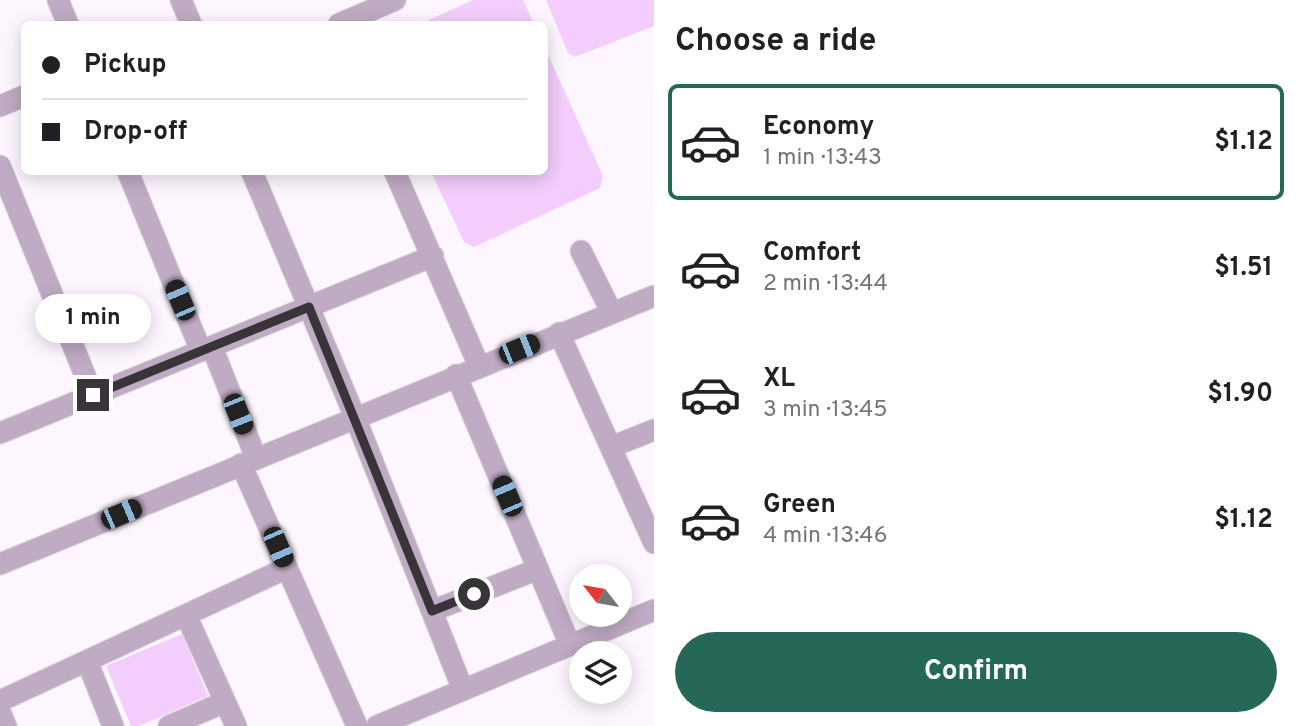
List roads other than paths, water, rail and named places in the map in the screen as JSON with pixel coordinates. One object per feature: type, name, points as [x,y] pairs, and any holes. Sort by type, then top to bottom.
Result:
[{"type":"street","points":[[58,0],[67,21]]},
{"type":"street","points":[[181,0],[188,21]]},
{"type":"street","points":[[346,21],[395,0]]},
{"type":"street","points":[[0,106],[21,97]]},
{"type":"street","points":[[0,166],[93,395]]},
{"type":"street","points":[[129,175],[206,349],[287,568],[357,726]]},
{"type":"street","points":[[253,175],[355,417],[463,690]]},
{"type":"street","points":[[396,175],[479,366]]},
{"type":"street","points":[[581,251],[612,313]]},
{"type":"street","points":[[0,433],[433,256]]},
{"type":"street","points":[[0,564],[559,332],[654,296]]},
{"type":"street","points":[[559,332],[654,543]]},
{"type":"street","points":[[457,375],[569,643]]},
{"type":"street","points":[[611,447],[654,430]]},
{"type":"street","points":[[0,701],[287,568]]},
{"type":"street","points":[[432,611],[538,569]]},
{"type":"street","points":[[580,641],[654,610]]},
{"type":"street","points":[[186,615],[236,726]]},
{"type":"street","points":[[377,726],[569,645]]},
{"type":"street","points":[[87,661],[113,726]]},
{"type":"street","points":[[169,726],[225,702]]},
{"type":"street","points":[[0,712],[6,726]]}]
